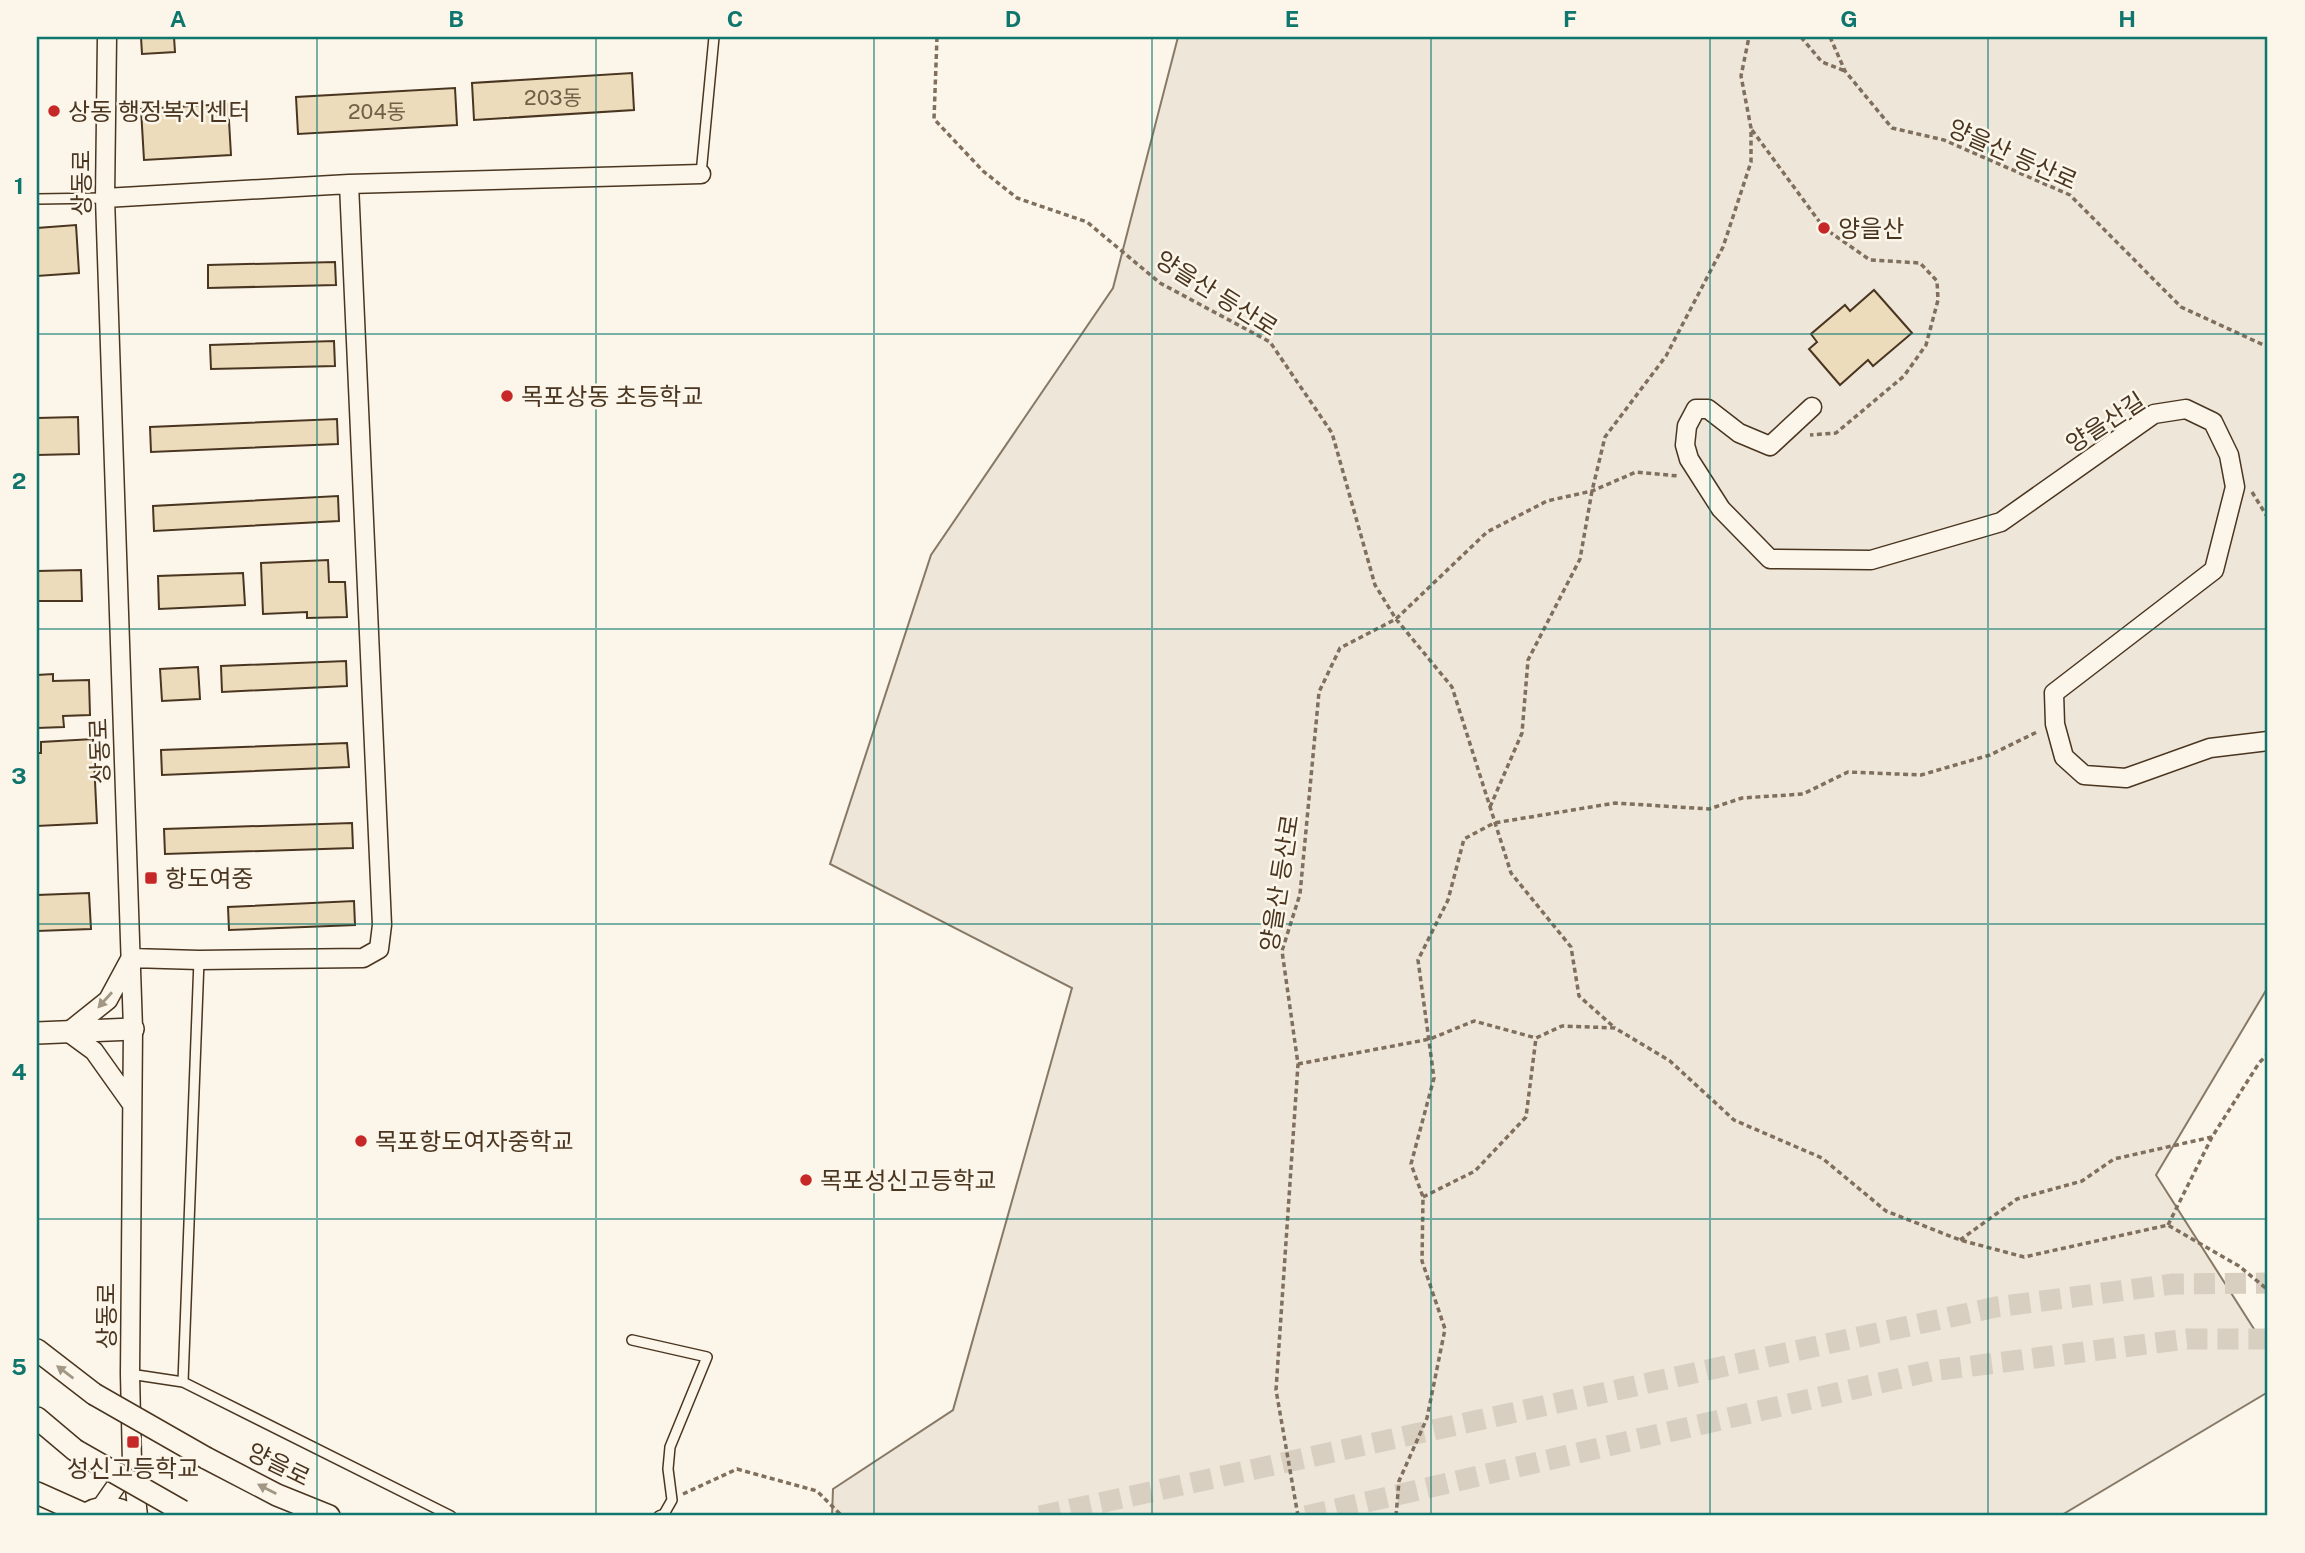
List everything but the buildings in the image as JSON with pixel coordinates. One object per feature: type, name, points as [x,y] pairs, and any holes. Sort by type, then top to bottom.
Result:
[{"type":"street","name":"상동로","points":[[107,37],[105,198],[133,1029],[130,1374],[136,1516]]},
{"type":"street","points":[[105,198],[349,184],[701,174]]},
{"type":"street","points":[[68,1032],[108,1000],[131,958],[363,958],[379,949],[382,925],[349,184]]},
{"type":"street","name":"양을산길","points":[[1812,407],[1770,446],[1739,433],[1707,409],[1696,409],[1687,426],[1685,445],[1689,459],[1721,509],[1770,559],[1871,560],[2001,522],[2154,414],[2186,409],[2213,422],[2230,455],[2235,487],[2214,570],[2054,693],[2055,724],[2064,757],[2084,775],[2126,778],[2210,748],[2268,741]]},
{"type":"street","points":[[37,1033],[133,1029]]},
{"type":"street","points":[[68,1032],[94,1051],[131,1103]]},
{"type":"street","name":"양을로","points":[[37,1350],[94,1394],[206,1458],[277,1494],[329,1516]]},
{"type":"street","points":[[37,1418],[75,1450],[187,1513]]},
{"type":"street","points":[[89,1512],[132,1463]]},
{"type":"street","points":[[37,1493],[89,1512],[123,1509],[136,1516]]},
{"type":"lane","points":[[701,174],[714,37]]},
{"type":"lane","points":[[37,199],[105,198]]},
{"type":"lane","points":[[183,1382],[199,960]]},
{"type":"lane","points":[[632,1340],[706,1357],[670,1447],[668,1469],[672,1500],[664,1514],[659,1516]]},
{"type":"lane","points":[[130,1374],[183,1382],[451,1516]]},
{"type":"path","name":"양을산 등산로","points":[[937,37],[934,119],[983,171],[1017,198],[1087,222],[1160,283],[1270,342],[1332,433],[1375,585],[1396,619],[1452,687],[1511,873],[1571,947],[1579,996],[1615,1028],[1670,1061],[1734,1120],[1822,1158],[1886,1211],[1960,1240],[2024,1257],[2168,1224]]},
{"type":"path","points":[[1490,809],[1522,733],[1528,660],[1580,559],[1605,437],[1666,356],[1723,247],[1751,162],[1751,128],[1741,76],[1749,37]]},
{"type":"path","name":"양을산 등산로","points":[[1801,37],[1822,62],[1845,71]]},
{"type":"path","name":"양을산 등산로","points":[[1830,37],[1845,71],[1892,128],[1944,140],[2070,195],[2181,306],[2268,347]]},
{"type":"path","points":[[1751,128],[1824,228],[1870,260],[1920,263],[1937,281],[1938,300],[1926,345],[1904,376],[1836,433],[1816,436],[1801,433],[1793,426]]},
{"type":"path","name":"양을산 등산로","points":[[1298,1516],[1276,1390],[1298,1064],[1282,951],[1300,894],[1319,692],[1340,648],[1396,619],[1487,532],[1547,500],[1592,491],[1636,472],[1701,478]]},
{"type":"path","points":[[1396,1516],[1399,1481],[1427,1418],[1445,1329],[1422,1261],[1423,1197],[1411,1164],[1434,1079],[1418,960],[1448,900],[1464,839],[1494,822],[1615,803],[1709,809],[1742,798],[1803,794],[1848,772],[1921,775],[1990,755],[2055,724]]},
{"type":"path","points":[[1298,1064],[1430,1039],[1474,1021],[1536,1038],[1527,1117],[1475,1171],[1423,1197]]},
{"type":"path","name":"양을산 등산로","points":[[1536,1038],[1562,1026],[1615,1028]]},
{"type":"path","points":[[2268,1054],[2259,1063],[2212,1137],[2168,1224],[2239,1266],[2268,1290]]},
{"type":"path","points":[[1960,1240],[2017,1199],[2082,1181],[2114,1159],[2212,1137]]},
{"type":"path","points":[[672,1500],[737,1469],[817,1491],[842,1516]]},
{"type":"shaded area","points":[[1178,37],[2268,37],[2268,987],[2156,1175],[2268,1351],[2268,1392],[2060,1516],[832,1516],[833,1489],[953,1410],[1072,988],[830,864],[931,555],[1113,288]]},
{"type":"tunnel","points":[[1040,1516],[1996,1307],[2173,1284],[2268,1283]]},
{"type":"tunnel","points":[[1306,1516],[1932,1371],[2187,1339],[2268,1339]]},
{"type":"place","name":"상동 행정복지센터","points":[[54,111]]},
{"type":"place","name":"양을산","points":[[1824,228]]},
{"type":"place","name":"목포상동 초등학교","points":[[507,396]]},
{"type":"place","name":"항도여중","points":[[151,878]]},
{"type":"place","name":"목포항도여자중학교","points":[[361,1141]]},
{"type":"place","name":"목포성신고등학교","points":[[806,1180]]},
{"type":"place","name":"성신고등학교","points":[[133,1442]]}]
